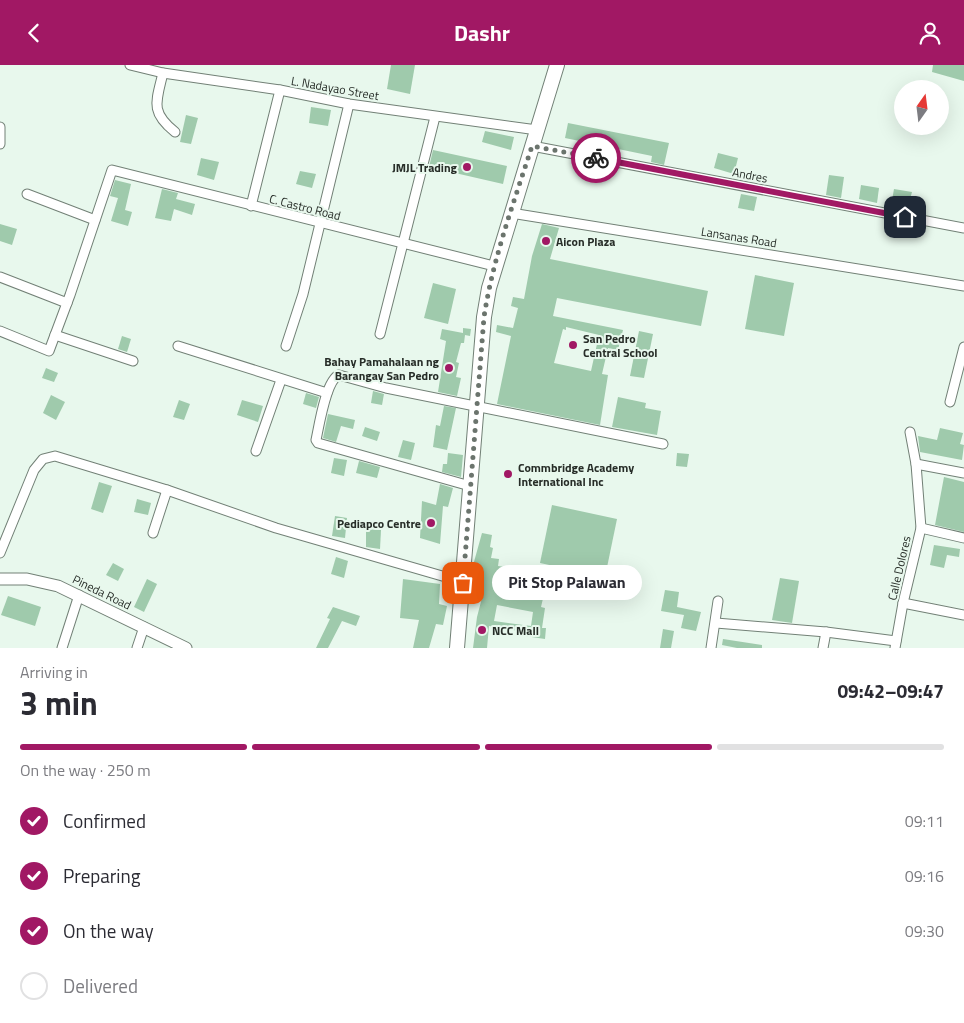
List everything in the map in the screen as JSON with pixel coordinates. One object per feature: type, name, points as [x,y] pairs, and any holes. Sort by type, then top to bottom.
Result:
[{"type":"main road","points":[[457,648],[484,317],[494,266],[557,65]]},
{"type":"street","name":"L. Nadayao Street","points":[[130,65],[163,73],[280,90],[349,104],[537,130]]},
{"type":"street","points":[[163,73],[156,103],[157,113],[162,122],[175,133]]},
{"type":"street","points":[[251,207],[280,90]]},
{"type":"street","points":[[286,346],[298,313],[349,104]]},
{"type":"street","points":[[380,334],[435,117]]},
{"type":"street","points":[[0,127],[0,144]]},
{"type":"street","name":"Andres","points":[[532,146],[964,228]]},
{"type":"street","name":"C. Castro Road","points":[[95,220],[111,171],[191,188],[251,207],[494,266]]},
{"type":"street","points":[[0,331],[49,351],[95,220],[27,195]]},
{"type":"street","name":"Lansanas Road","points":[[511,213],[964,285]]},
{"type":"street","points":[[0,277],[67,303]]},
{"type":"street","points":[[55,335],[133,361]]},
{"type":"street","points":[[178,346],[327,393]]},
{"type":"street","points":[[950,401],[964,347]]},
{"type":"street","points":[[470,486],[318,443],[316,440],[327,393],[334,378],[339,375],[386,388],[663,444]]},
{"type":"street","points":[[256,451],[281,379]]},
{"type":"street","name":"Calle Dolores","points":[[896,644],[903,603],[921,528],[916,464],[910,432]]},
{"type":"street","points":[[0,553],[19,502],[34,471],[43,459],[55,455],[167,490],[276,528],[463,583]]},
{"type":"street","points":[[916,464],[964,473]]},
{"type":"street","points":[[153,533],[167,490]]},
{"type":"street","points":[[921,528],[964,538]]},
{"type":"street","name":"Pineda Road","points":[[0,579],[40,581],[79,595],[186,648]]},
{"type":"street","points":[[62,648],[79,595]]},
{"type":"street","points":[[711,648],[718,601]]},
{"type":"street","points":[[903,603],[964,615]]},
{"type":"street","points":[[716,623],[826,632],[896,644]]},
{"type":"street","points":[[137,648],[144,627]]},
{"type":"street","points":[[823,648],[826,632]]},
{"type":"building","points":[[391,65],[415,65],[410,94],[387,89]]},
{"type":"building","points":[[933,65],[964,65],[964,81],[932,72]]},
{"type":"building","points":[[311,107],[331,110],[328,126],[309,123]]},
{"type":"building","points":[[186,115],[198,118],[191,144],[180,142]]},
{"type":"building","points":[[568,123],[669,143],[664,165],[651,162],[652,156],[565,138]]},
{"type":"building","points":[[485,131],[514,137],[511,150],[482,142]]},
{"type":"building","name":"JMJL Trading","points":[[433,150],[507,166],[503,184],[429,167]]},
{"type":"building","points":[[718,153],[738,158],[734,174],[714,168]]},
{"type":"building","points":[[201,158],[219,162],[214,180],[197,175]]},
{"type":"building","points":[[300,171],[316,174],[312,188],[296,184]]},
{"type":"building","points":[[829,175],[844,177],[841,198],[826,195]]},
{"type":"building","points":[[115,180],[131,184],[125,210],[132,212],[128,226],[111,221],[118,198],[110,196]]},
{"type":"building","points":[[861,185],[879,188],[877,203],[859,199]]},
{"type":"building","points":[[162,189],[178,193],[176,199],[195,204],[192,215],[174,209],[171,221],[155,218]]},
{"type":"building","points":[[894,189],[912,192],[910,199],[922,202],[920,213],[891,206]]},
{"type":"building","points":[[741,194],[757,197],[754,211],[738,208]]},
{"type":"building","points":[[0,224],[17,229],[12,245],[0,241]]},
{"type":"building","points":[[542,224],[559,228],[550,259],[708,291],[701,326],[557,298],[553,316],[623,330],[618,350],[608,348],[602,374],[608,375],[600,425],[497,404],[511,336],[496,332],[497,325],[513,328],[518,308],[511,306],[513,297],[524,299],[532,256]],"holes":[[[566,327],[599,335],[591,371],[554,363],[563,329],[566,330]]]},
{"type":"building","points":[[755,275],[794,283],[784,336],[745,329]]},
{"type":"building","points":[[433,283],[456,289],[448,324],[424,318]]},
{"type":"building","points":[[463,328],[471,329],[470,336],[465,335],[464,343],[461,343],[456,362],[459,363],[456,377],[461,378],[457,396],[438,392],[446,341],[440,339],[442,329],[463,333]]},
{"type":"building","points":[[639,331],[653,334],[644,378],[630,376]]},
{"type":"building","points":[[122,336],[131,339],[127,352],[118,349]]},
{"type":"building","points":[[46,368],[58,373],[54,382],[42,378]]},
{"type":"building","points":[[373,391],[384,394],[382,405],[371,403]]},
{"type":"building","points":[[306,393],[319,397],[316,408],[303,404]]},
{"type":"building","points":[[51,395],[65,402],[56,420],[43,413]]},
{"type":"building","points":[[618,397],[646,403],[645,408],[661,411],[657,435],[612,427]]},
{"type":"building","points":[[179,400],[190,404],[184,420],[173,417]]},
{"type":"building","points":[[242,400],[263,406],[258,422],[237,415]]},
{"type":"building","points":[[444,406],[456,408],[447,450],[433,447],[436,425],[440,426]]},
{"type":"building","points":[[328,414],[355,420],[353,429],[341,426],[336,442],[323,438]]},
{"type":"building","points":[[365,427],[380,432],[377,441],[362,436]]},
{"type":"building","points":[[940,428],[963,433],[960,444],[964,445],[962,460],[920,452],[918,436],[937,440]]},
{"type":"building","points":[[403,440],[415,443],[411,460],[398,457]]},
{"type":"building","points":[[448,453],[463,455],[461,477],[442,472],[443,464],[447,464]]},
{"type":"building","points":[[677,453],[689,454],[687,467],[676,466]]},
{"type":"building","points":[[334,458],[347,460],[344,476],[331,473]]},
{"type":"building","points":[[359,461],[380,467],[377,478],[356,473]]},
{"type":"building","points":[[944,477],[964,482],[964,532],[935,525]]},
{"type":"building","points":[[99,482],[112,486],[103,513],[91,509]]},
{"type":"building","name":"Pediapco Centre","points":[[440,484],[453,488],[448,507],[443,506],[440,544],[420,538],[422,501],[436,505]]},
{"type":"building","points":[[137,499],[151,503],[148,515],[134,512]]},
{"type":"building","points":[[552,505],[617,519],[605,577],[540,563]]},
{"type":"building","points":[[335,516],[347,518],[345,538],[332,536]]},
{"type":"building","points":[[366,529],[381,530],[380,549],[366,547]]},
{"type":"building","points":[[482,533],[492,535],[490,547],[493,548],[491,558],[499,559],[498,566],[519,569],[517,584],[545,590],[541,607],[545,608],[542,628],[546,628],[545,639],[518,635],[519,631],[489,626],[487,648],[473,648],[477,617],[483,594],[476,592],[479,575],[472,574]],"holes":[[[497,605],[533,612],[531,626],[494,621]]]},
{"type":"building","points":[[934,545],[960,549],[959,557],[947,555],[944,568],[930,565]]},
{"type":"building","points":[[336,557],[348,561],[344,578],[331,574]]},
{"type":"building","points":[[113,563],[124,569],[118,581],[106,575]]},
{"type":"building","points":[[780,578],[799,581],[792,623],[772,620]]},
{"type":"building","points":[[147,579],[157,584],[144,612],[134,607]]},
{"type":"building","points":[[403,579],[440,584],[439,604],[447,606],[443,625],[436,624],[429,648],[413,648],[419,620],[400,618]]},
{"type":"building","points":[[665,590],[679,592],[677,607],[701,612],[696,631],[681,628],[684,615],[661,611]]},
{"type":"building","points":[[8,596],[41,607],[35,626],[1,615]]},
{"type":"building","points":[[333,607],[360,616],[356,626],[342,621],[328,648],[316,648],[330,619],[327,618]]},
{"type":"building","points":[[663,629],[674,631],[671,648],[660,648]]},
{"type":"building","points":[[723,639],[762,645],[762,648],[737,648],[722,645]]},
{"type":"way so far","points":[[463,583],[484,317],[494,266],[532,146],[596,158]]},
{"type":"place","name":"JMJL Trading","points":[[467,167]]},
{"type":"place","name":"Aicon Plaza","points":[[546,241]]},
{"type":"place","name":"San Pedro Central School","points":[[573,345]]},
{"type":"place","name":"Bahay Pamahalaan ng Barangay San Pedro","points":[[449,368]]},
{"type":"place","name":"Commbridge Academy International Inc","points":[[508,474]]},
{"type":"place","name":"Pediapco Centre","points":[[431,523]]},
{"type":"place","name":"Pit Stop Palawan","points":[[463,583]]},
{"type":"place","name":"NCC Mall","points":[[482,630]]},
{"type":"route","points":[[596,158],[905,217]]}]
